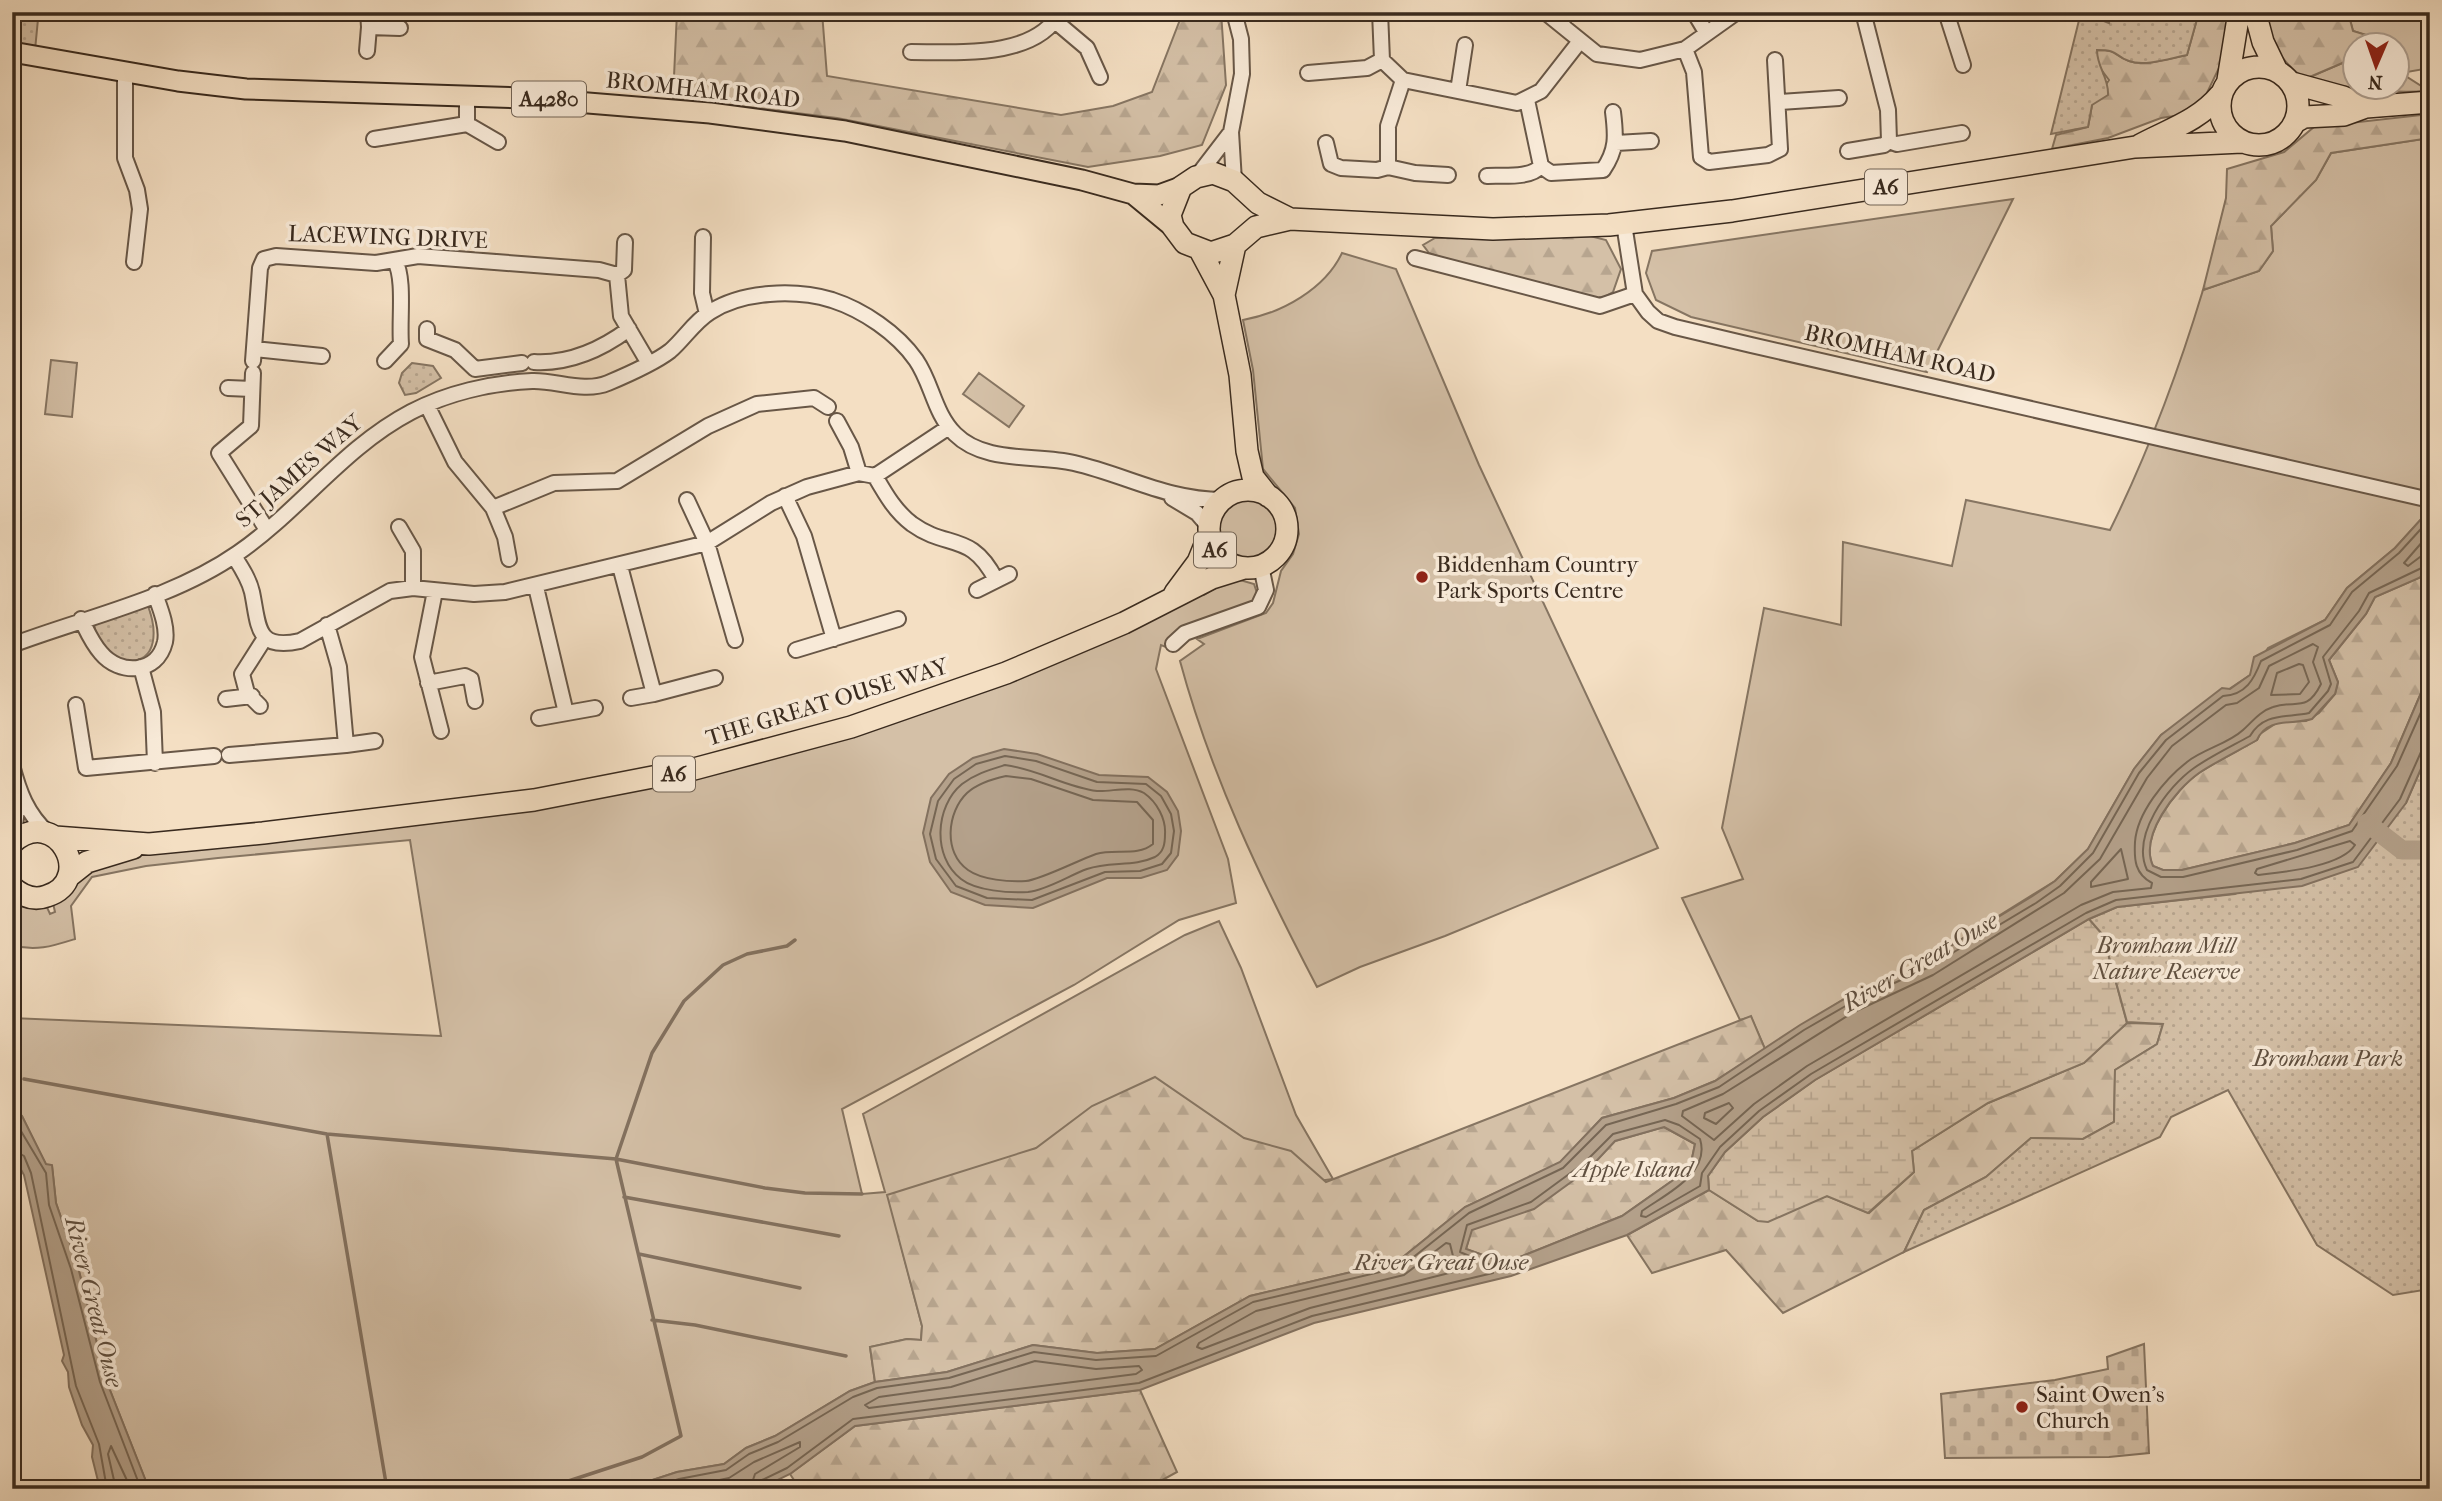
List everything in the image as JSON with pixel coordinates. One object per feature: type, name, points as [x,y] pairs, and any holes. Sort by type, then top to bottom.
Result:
[{"type":"highway","points":[[2239,12],[2225,88],[2219,106],[2225,127],[2242,142],[2262,146],[2273,143],[2290,131],[2298,109],[2284,77],[2263,42],[2255,12]]},
{"type":"highway","points":[[2225,88],[2251,67],[2366,107]]},
{"type":"highway","name":"A6","points":[[2135,147],[2189,123],[2206,112],[2225,88]]},
{"type":"highway","points":[[2295,122],[2304,117],[2344,115],[2366,107],[2430,102]]},
{"type":"highway","name":"A6","points":[[1224,295],[1240,240],[1266,223],[1290,219],[1493,229],[1624,224],[1732,211],[2135,147],[2242,142]]},
{"type":"highway","points":[[1213,173],[1240,188],[1251,209],[1240,240],[1223,251],[1201,251],[1185,243],[1173,227],[1172,206],[1189,182],[1213,173]]},
{"type":"highway","name":"A6","points":[[1240,188],[1290,219]]},
{"type":"highway","name":"A6","points":[[1201,251],[1224,295],[1240,375],[1247,451],[1253,477],[1280,508],[1286,533],[1281,550],[1252,567],[1221,558],[1209,531],[1213,512],[1226,497],[1247,451]]},
{"type":"highway","points":[[1226,497],[1245,490],[1268,496]]},
{"type":"highway","name":"THE GREAT OUSE WAY","points":[[1171,598],[1198,562],[1209,531]]},
{"type":"highway","name":"THE GREAT OUSE WAY","points":[[68,877],[88,862],[149,844],[453,812],[614,786],[694,769],[838,730],[942,697],[1077,644],[1212,578],[1252,567]]},
{"type":"highway","name":"A6","points":[[13,843],[33,832],[52,835]]},
{"type":"highway","points":[[52,835],[69,855],[68,877]]},
{"type":"highway","name":"THE GREAT OUSE WAY","points":[[52,835],[149,844]]},
{"type":"highway","name":"A6","points":[[14,889],[28,897],[47,896],[60,889],[68,877]]},
{"type":"main road","name":"BROMHAM ROAD","points":[[12,52],[125,72],[246,89],[467,96],[634,106],[789,122],[972,156],[1133,194],[1159,195],[1189,182]]},
{"type":"main road","name":"BROMHAM ROAD","points":[[1133,194],[1173,227]]},
{"type":"street","points":[[1234,12],[1241,38],[1242,74],[1231,132],[1240,188]]},
{"type":"street","points":[[1380,12],[1382,60],[1403,80],[1517,103],[1541,91],[1580,41]]},
{"type":"street","points":[[1545,12],[1564,18],[1580,41],[1597,54],[1625,60],[1655,59],[1685,49],[1737,12]]},
{"type":"street","points":[[1694,12],[1706,32]]},
{"type":"street","points":[[1863,12],[1888,110],[1889,141]]},
{"type":"street","points":[[1946,12],[1963,65]]},
{"type":"street","points":[[911,52],[984,52],[1033,40],[1058,17],[1087,48],[1100,77]]},
{"type":"street","points":[[367,51],[368,20],[400,28]]},
{"type":"street","points":[[1458,91],[1465,45]]},
{"type":"street","points":[[1685,49],[1693,72],[1702,157],[1709,162],[1769,155],[1780,149],[1780,102],[1775,60]]},
{"type":"street","points":[[1308,73],[1367,68],[1382,60]]},
{"type":"street","points":[[125,72],[125,158],[137,190],[139,209],[134,262]]},
{"type":"street","points":[[1388,167],[1388,126],[1403,80]]},
{"type":"street","points":[[467,96],[467,124]]},
{"type":"street","points":[[1780,102],[1839,98]]},
{"type":"street","points":[[1527,100],[1541,166],[1551,173],[1603,170],[1612,157],[1616,143],[1613,112]]},
{"type":"street","points":[[374,139],[467,124],[498,142]]},
{"type":"street","points":[[1189,182],[1231,132]]},
{"type":"street","points":[[1889,141],[1897,144],[1962,133]]},
{"type":"street","points":[[1616,143],[1651,141]]},
{"type":"street","points":[[1848,151],[1884,145],[1889,141]]},
{"type":"street","points":[[1326,143],[1331,164],[1341,168],[1377,170],[1388,167],[1415,173],[1448,175]]},
{"type":"street","points":[[1487,176],[1518,175],[1536,171],[1541,166]]},
{"type":"street","points":[[1415,258],[1600,306],[1635,294],[1624,224]]},
{"type":"street","points":[[703,236],[702,293],[707,314]]},
{"type":"street","points":[[625,242],[624,270],[617,275],[621,316],[648,362]]},
{"type":"street","name":"LACEWING DRIVE","points":[[253,361],[260,268],[264,259],[276,256],[395,261],[418,256],[599,270],[617,275]]},
{"type":"street","points":[[385,361],[401,344],[398,312],[402,274],[395,261]]},
{"type":"street","name":"ST JAMES WAY","points":[[12,645],[188,581],[234,556],[267,530],[370,437],[427,405],[472,390],[535,381],[578,386],[604,385],[667,353],[707,314],[739,300],[787,293],[829,299],[859,310],[887,331],[916,360],[942,419],[957,436],[976,448],[1003,456],[1071,462],[1166,494]]},
{"type":"street","name":"BROMHAM ROAD","points":[[1635,294],[1658,321],[1675,327],[2430,500]]},
{"type":"street","points":[[427,329],[427,340],[455,350],[475,369],[560,361],[598,349],[629,329]]},
{"type":"street","points":[[267,530],[219,453],[251,426],[253,361],[322,356]]},
{"type":"street","points":[[472,390],[475,369]]},
{"type":"street","points":[[228,388],[252,389]]},
{"type":"street","points":[[493,508],[554,483],[617,481],[708,426],[757,404],[814,398],[828,407]]},
{"type":"street","points":[[427,405],[455,462],[493,508],[505,537],[509,559]]},
{"type":"street","points":[[837,421],[851,447],[859,473]]},
{"type":"street","points":[[234,556],[251,589],[259,631],[265,638],[284,645],[300,641],[390,591],[413,588],[474,594],[536,587],[706,543],[785,496],[807,487],[859,473],[875,476],[949,427]]},
{"type":"street","points":[[875,476],[892,505],[902,515],[927,533],[969,546],[1002,577],[977,590]]},
{"type":"street","points":[[1166,494],[1226,497]]},
{"type":"street","points":[[1166,494],[1197,513],[1209,531]]},
{"type":"street","points":[[785,496],[804,536],[834,639]]},
{"type":"street","points":[[687,500],[706,543],[735,640]]},
{"type":"street","points":[[399,527],[412,551],[413,588]]},
{"type":"street","points":[[620,566],[654,694]]},
{"type":"street","points":[[1173,643],[1185,633],[1258,607],[1266,590],[1252,567]]},
{"type":"street","points":[[536,587],[566,713]]},
{"type":"street","points":[[435,591],[422,656],[441,731]]},
{"type":"street","points":[[81,619],[102,654],[115,665],[133,671],[149,664],[165,642],[164,625],[155,594]]},
{"type":"street","points":[[796,650],[898,619]]},
{"type":"street","points":[[327,625],[339,667],[346,745]]},
{"type":"street","points":[[226,699],[256,701],[247,693],[242,674],[265,638]]},
{"type":"street","points":[[141,667],[153,712],[155,763]]},
{"type":"street","points":[[428,683],[465,676],[471,679],[475,701]]},
{"type":"street","points":[[631,698],[715,678]]},
{"type":"street","points":[[76,705],[86,768],[375,741]]},
{"type":"street","points":[[539,718],[595,708]]},
{"type":"street","points":[[12,765],[19,793],[33,820],[52,835]]},
{"type":"street","points":[[13,843],[19,793]]},
{"type":"green space","points":[[677,12],[741,12],[770,16],[771,12],[822,12],[827,76],[1061,115],[1113,106],[1152,92],[1183,12],[1221,12],[1226,85],[1202,145],[1160,156],[1088,167],[837,118],[673,98]]},
{"type":"green space","points":[[2081,12],[2109,23],[2111,12],[2199,12],[2187,55],[2135,63],[2116,53],[2097,50],[2108,95],[2092,105],[2088,127],[2051,134]]},
{"type":"green space","points":[[2199,12],[2232,12],[2219,68],[2205,97],[2188,114],[2161,118],[2108,138],[2052,149],[2056,135],[2088,127],[2092,105],[2109,80],[2097,64],[2097,50],[2112,52],[2135,63],[2187,55]]},
{"type":"green space","points":[[2263,12],[2348,12],[2353,31],[2356,32],[2340,32],[2340,64],[2305,79],[2283,58],[2269,33]]},
{"type":"green space","points":[[2348,12],[2430,12],[2430,68],[2410,71],[2410,32],[2353,31]]},
{"type":"green space","points":[[12,15],[38,19],[35,50],[12,45]]},
{"type":"green space","points":[[2340,64],[2340,86],[2305,79]]},
{"type":"green space","points":[[2410,79],[2429,91],[2410,92]]},
{"type":"green space","points":[[2430,114],[2430,138],[2331,153],[2316,180],[2271,226],[2273,251],[2259,271],[2203,290],[2226,198],[2227,169],[2284,152],[2314,127]]},
{"type":"green space","points":[[2430,138],[2430,504],[2424,516],[2395,548],[2347,588],[2325,620],[2268,648],[2250,675],[2161,735],[2134,769],[2088,849],[2055,881],[1926,961],[1846,998],[1765,1049],[1751,1017],[1740,1020],[1682,898],[1743,879],[1722,828],[1764,608],[1841,625],[1843,542],[1952,566],[1966,500],[2110,530],[2161,412],[2203,290],[2259,271],[2273,251],[2271,226],[2316,180],[2331,153]]},
{"type":"green space","points":[[2013,199],[1927,372],[1691,317],[1656,300],[1646,273],[1652,251]]},
{"type":"green space","points":[[1590,236],[1606,240],[1621,269],[1613,292],[1601,299],[1587,298],[1437,256],[1429,253],[1423,245],[1435,238]]},
{"type":"green space","name":"Biddenham Country Park Sports Centre","points":[[1342,253],[1396,269],[1479,465],[1658,848],[1445,936],[1360,967],[1317,987],[1277,908],[1222,787],[1180,661],[1204,644],[1197,639],[1266,613],[1273,603],[1281,571],[1293,554],[1299,534],[1295,508],[1263,469],[1253,370],[1243,320],[1273,312],[1301,297],[1325,278]]},
{"type":"green space","points":[[51,360],[77,363],[72,417],[45,414]]},
{"type":"green space","points":[[412,363],[433,366],[441,378],[416,393],[405,395],[399,383],[402,373]]},
{"type":"green space","points":[[979,373],[1024,406],[1009,427],[963,394]]},
{"type":"green space","points":[[1248,498],[1260,500],[1270,507],[1277,517],[1277,541],[1270,551],[1260,558],[1248,560],[1236,558],[1226,551],[1219,541],[1217,529],[1219,517],[1226,507],[1236,500]]},
{"type":"green space","points":[[2430,569],[2430,672],[2391,763],[2349,825],[2295,843],[2182,870],[2163,870],[2153,866],[2150,854],[2155,828],[2180,790],[2199,773],[2257,740],[2260,734],[2278,722],[2306,721],[2319,713],[2335,694],[2338,682],[2329,660],[2366,614],[2375,597],[2419,578]]},
{"type":"green space","points":[[1240,580],[1254,584],[1257,593],[1262,594],[1261,598],[1170,641],[1166,647],[1161,645],[1156,669],[1228,859],[1236,903],[1179,920],[1074,985],[842,1109],[862,1194],[885,1192],[863,1114],[1185,935],[1219,921],[1241,968],[1296,1115],[1333,1179],[899,1238],[922,1326],[921,1340],[907,1339],[870,1347],[875,1382],[850,1391],[775,1436],[746,1448],[724,1464],[677,1472],[625,1489],[149,1489],[106,1380],[78,1267],[56,1203],[52,1166],[46,1165],[22,1116],[12,1106],[12,1018],[441,1036],[410,840],[146,866],[92,877],[71,906],[75,939],[44,947],[12,945],[12,895],[46,905],[50,914],[55,912],[53,903],[76,875],[140,853],[696,777],[1201,590],[1204,595],[1221,585]]},
{"type":"green space","points":[[148,606],[154,633],[150,650],[145,656],[126,661],[101,647],[93,623]]},
{"type":"green space","name":"Bromham Park","points":[[2430,748],[2430,1289],[2393,1295],[2317,1245],[2228,1090],[2171,1117],[2160,1137],[1904,1252],[1924,1210],[1986,1177],[2031,1138],[2083,1139],[2114,1122],[2115,1070],[2157,1044],[2163,1024],[2127,1022],[2103,935],[2089,919],[2117,907],[2235,894],[2406,803]]},
{"type":"green space","points":[[2089,919],[2103,935],[2127,1023],[2084,1063],[1988,1103],[1912,1151],[1914,1172],[1868,1213],[1827,1196],[1768,1222],[1758,1221],[1709,1190],[1708,1176],[1725,1152],[1763,1117],[1815,1080]]},
{"type":"green space","points":[[1751,1016],[1765,1049],[1715,1081],[1674,1098],[1602,1118],[1560,1163],[1465,1207],[1398,1261],[1250,1296],[1155,1349],[1097,1353],[1033,1345],[947,1372],[875,1382],[870,1347],[907,1339],[921,1340],[922,1326],[887,1195],[1036,1148],[1092,1106],[1155,1077],[1244,1138],[1291,1151],[1326,1182]]},
{"type":"green space","points":[[2127,1023],[2163,1024],[2157,1044],[2115,1070],[2114,1122],[2083,1139],[2031,1138],[1986,1177],[1924,1210],[1904,1252],[1783,1313],[1726,1250],[1652,1273],[1627,1235],[1709,1190],[1758,1221],[1827,1196],[1869,1213],[1914,1172],[1912,1151],[1988,1103],[2084,1063]]},
{"type":"green space","name":"Apple Island","points":[[1664,1127],[1695,1144],[1691,1163],[1686,1171],[1622,1216],[1505,1263],[1466,1249],[1471,1230],[1589,1168],[1615,1141]]},
{"type":"green space","points":[[2144,1344],[2149,1453],[2109,1457],[1945,1458],[1941,1394],[2055,1380],[2108,1369],[2107,1357]]},
{"type":"green space","points":[[1140,1390],[1177,1472],[1146,1489],[800,1489],[790,1474],[855,1426]]},
{"type":"water","points":[[2430,504],[2430,569],[2419,578],[2375,597],[2366,614],[2329,660],[2338,682],[2335,694],[2312,719],[2281,723],[2267,728],[2257,740],[2199,773],[2170,802],[2151,841],[2153,866],[2163,870],[2182,870],[2295,843],[2349,825],[2391,763],[2430,672],[2430,748],[2406,803],[2358,867],[2302,886],[2117,907],[2089,919],[1815,1080],[1763,1117],[1725,1152],[1708,1176],[1709,1190],[1627,1235],[1511,1276],[1314,1323],[1140,1390],[855,1426],[790,1474],[759,1489],[625,1489],[677,1472],[724,1464],[746,1448],[775,1436],[850,1391],[875,1382],[947,1372],[1033,1345],[1097,1353],[1155,1349],[1250,1296],[1398,1261],[1465,1207],[1560,1162],[1602,1118],[1674,1098],[1715,1081],[1800,1025],[1846,998],[1926,961],[2055,881],[2088,849],[2134,769],[2161,735],[2222,688],[2230,689],[2250,675],[2254,657],[2325,620],[2347,588],[2395,548],[2424,516]],"holes":[[[1664,1127],[1695,1144],[1691,1163],[1686,1171],[1622,1216],[1505,1263],[1466,1249],[1472,1230],[1534,1209],[1589,1169],[1615,1141]]]},
{"type":"water","points":[[1004,749],[1037,754],[1099,775],[1148,777],[1167,792],[1178,811],[1181,831],[1178,855],[1167,870],[1141,878],[1107,878],[1033,908],[985,905],[951,892],[930,862],[923,833],[931,798],[949,774],[973,758]]},
{"type":"water","name":"River Great Ouse","points":[[12,1106],[22,1116],[46,1164],[52,1165],[56,1203],[78,1267],[106,1380],[149,1489],[100,1489],[92,1457],[93,1445],[82,1425],[69,1387],[68,1372],[62,1361],[64,1355],[24,1175],[12,1153]]},
{"type":"waterway","points":[[2367,823],[2402,850],[2430,850]]},
{"type":"waterway","points":[[544,1489],[642,1457],[681,1436],[616,1159],[652,1053],[684,1001],[723,965],[747,954],[787,946],[795,940]]},
{"type":"waterway","points":[[24,1079],[327,1134],[616,1159],[765,1188],[805,1193],[862,1194]]},
{"type":"waterway","points":[[327,1134],[387,1489]]},
{"type":"waterway","points":[[624,1197],[839,1236]]},
{"type":"waterway","points":[[639,1254],[800,1288]]},
{"type":"waterway","points":[[652,1320],[695,1325],[846,1356]]},
{"type":"place","name":"Biddenham Country Park Sports Centre","points":[[1422,577]]},
{"type":"place","name":"Saint Owen's Church","points":[[2022,1407]]},
{"type":"park label","name":"Bromham Mill Nature Reserve","points":[[2166,958]]}]
